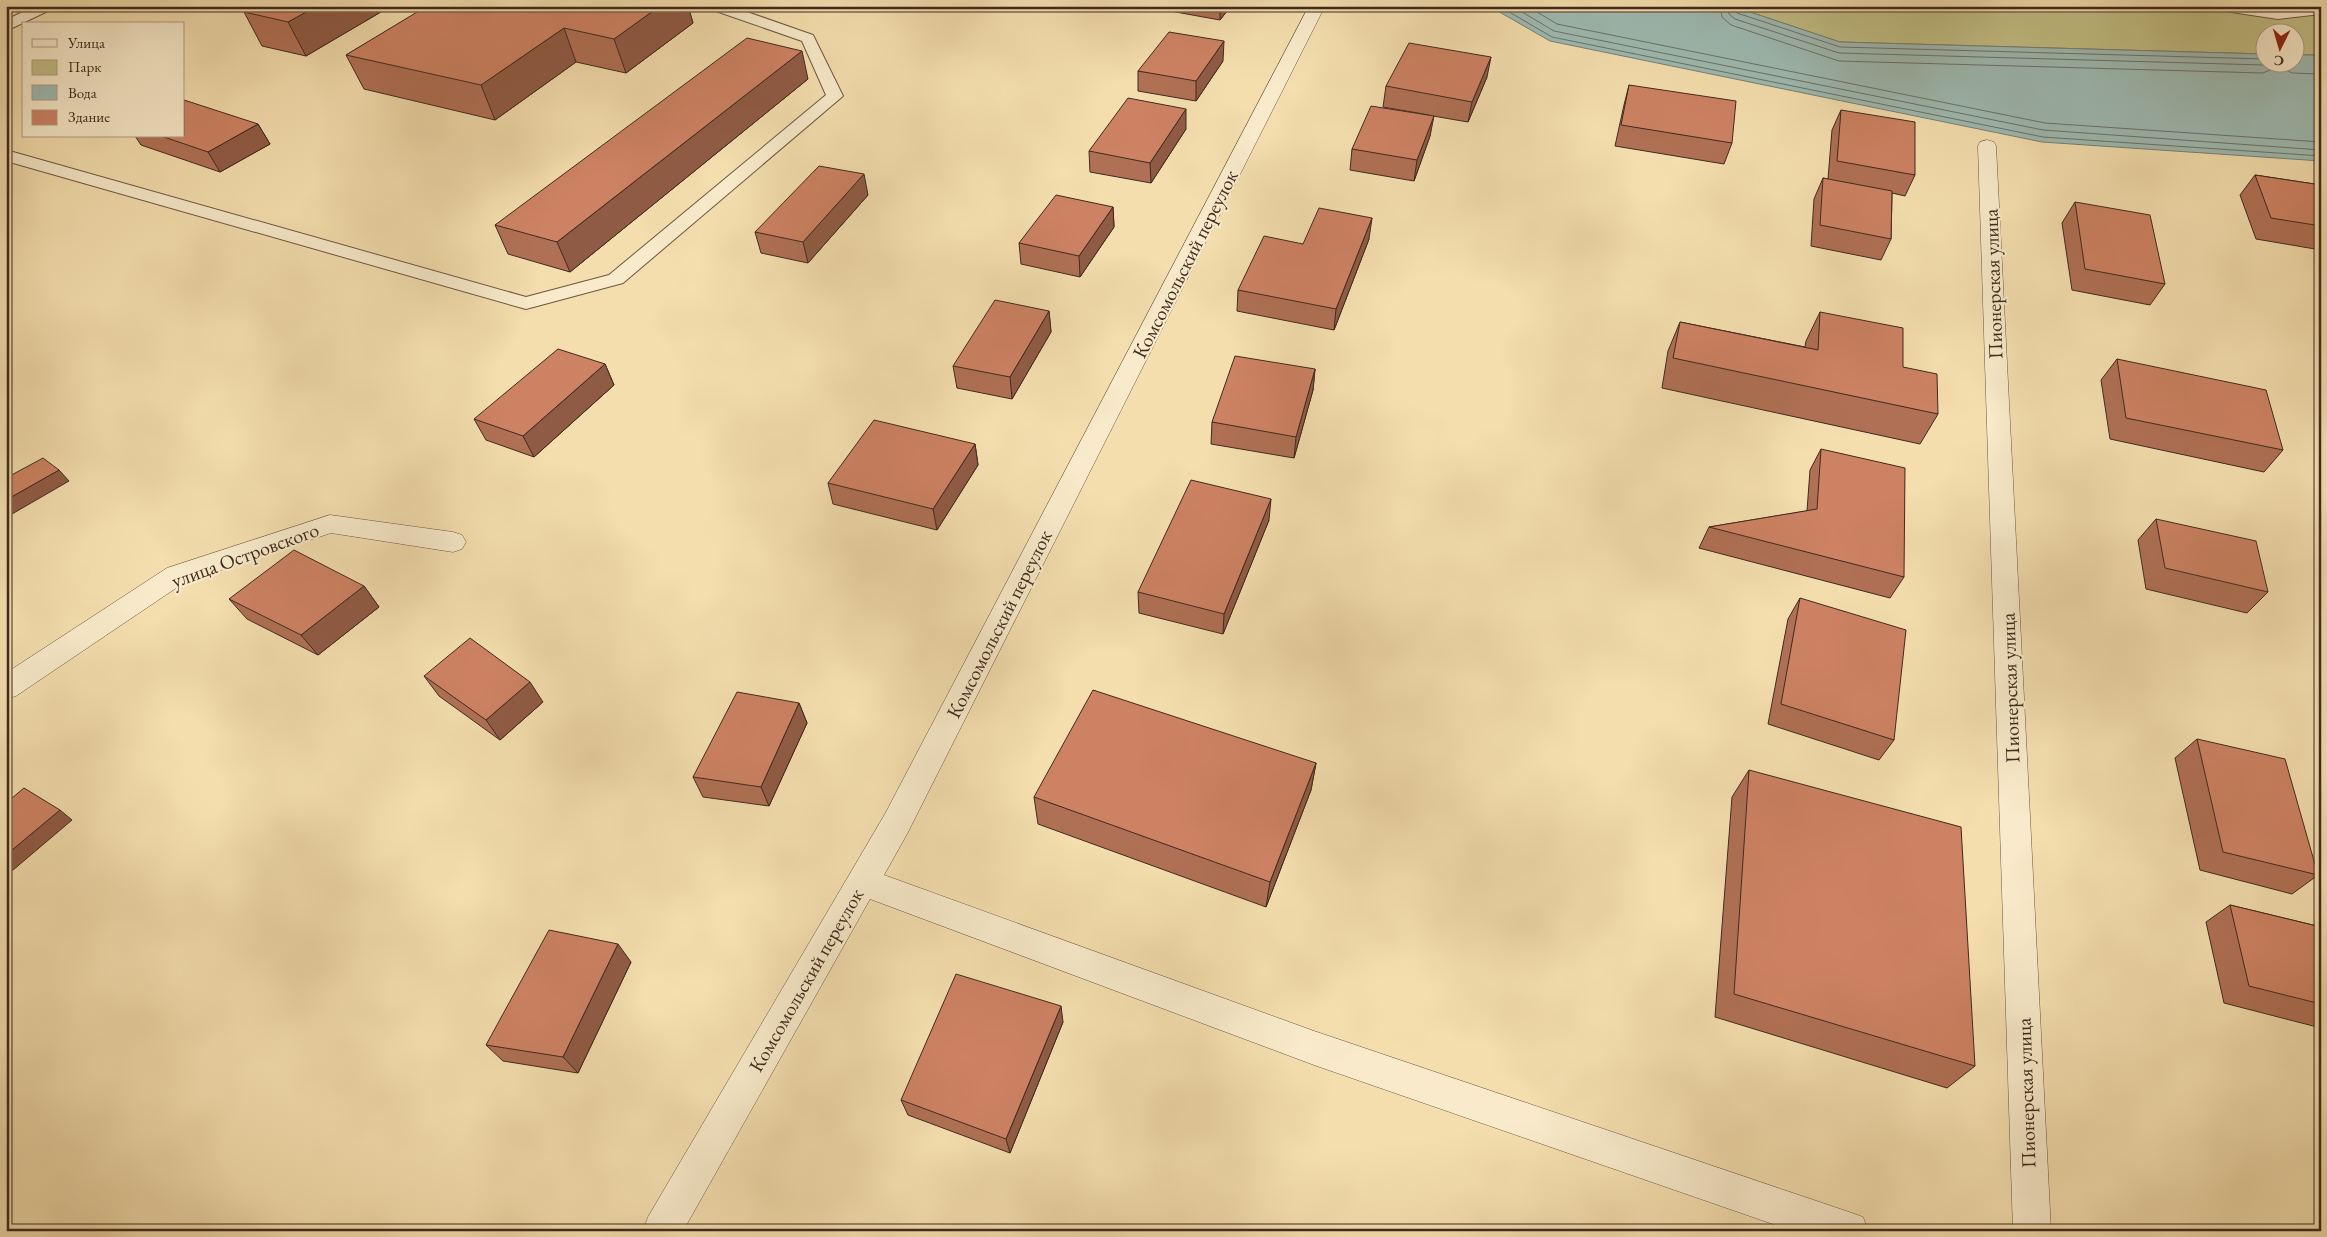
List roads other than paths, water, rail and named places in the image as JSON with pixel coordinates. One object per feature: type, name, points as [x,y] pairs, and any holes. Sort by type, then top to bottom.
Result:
[{"type":"street","name":"Комсомольский переулок","points":[[662,1231],[905,806],[1317,6]]},
{"type":"street","name":"Пионерская улица","points":[[1987,146],[2032,1231]]},
{"type":"street","name":"улица Островского","points":[[6,688],[176,575],[330,524],[453,542]]},
{"type":"street","points":[[862,882],[1314,1048],[1849,1231]]},
{"type":"lane","points":[[6,26],[46,6]]},
{"type":"lane","points":[[6,155],[526,303],[616,279],[835,96],[808,38],[715,6]]},
{"type":"lane","points":[[2218,6],[2278,14],[2321,9]]},
{"type":"water","points":[[1489,6],[1732,6],[1840,42],[2254,54],[2254,72],[2304,72],[2304,55],[2321,55],[2321,161],[2042,142],[1550,41]]}]
